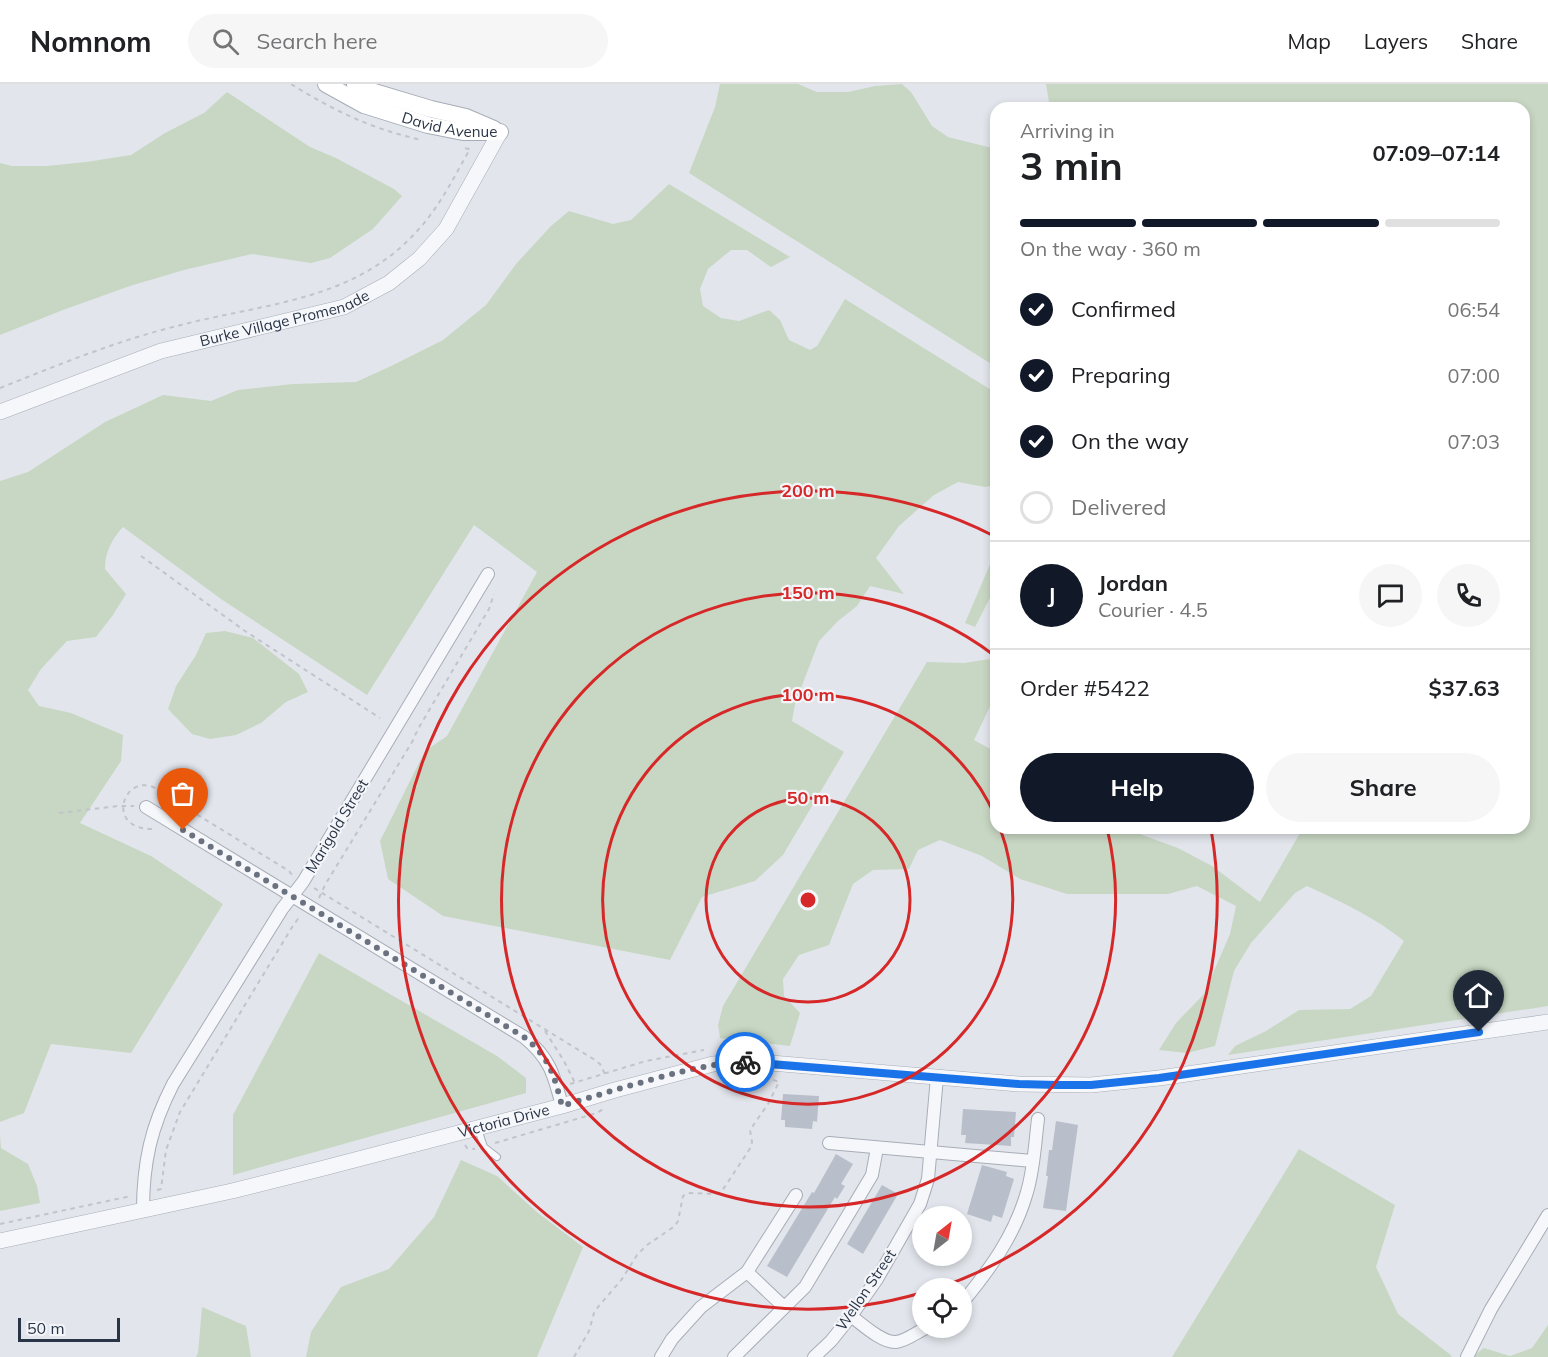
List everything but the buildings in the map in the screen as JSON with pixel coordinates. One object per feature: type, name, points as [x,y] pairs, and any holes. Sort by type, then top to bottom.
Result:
[{"type":"main road","name":"David Avenue","points":[[326,84],[364,105],[428,125],[463,132],[500,132]]},
{"type":"main road","name":"David Avenue","points":[[355,84],[371,92],[431,110],[466,117],[500,132]]},
{"type":"street","name":"Burke Village Promenade","points":[[0,412],[161,351],[344,307],[389,283],[419,259],[446,229],[500,132]]},
{"type":"street","name":"Marigold Street","points":[[143,1211],[147,1151],[161,1108],[282,909],[320,855],[488,574]]},
{"type":"street","points":[[146,807],[524,1037],[540,1052],[555,1076],[562,1106]]},
{"type":"street","name":"Victoria Drive","points":[[0,1241],[320,1170],[713,1064],[771,1063],[1019,1084],[1091,1085],[1159,1078],[1548,1022]]},
{"type":"street","name":"Wellon Street","points":[[814,1357],[831,1341],[851,1316],[876,1279],[920,1204],[928,1179],[937,1077]]},
{"type":"street","points":[[972,1291],[1003,1249],[1018,1221],[1028,1190],[1038,1119]]},
{"type":"street","points":[[829,1143],[1032,1161]]},
{"type":"street","points":[[734,1357],[805,1287],[872,1175],[877,1148]]},
{"type":"street","points":[[661,1357],[672,1340],[701,1307],[747,1272],[796,1195]]},
{"type":"street","points":[[1467,1357],[1491,1309],[1548,1215]]},
{"type":"street","points":[[747,1272],[784,1308]]},
{"type":"street","points":[[851,1316],[886,1340],[894,1342],[912,1335]]},
{"type":"lane","points":[[477,1128],[484,1146],[497,1157]]},
{"type":"path","points":[[0,388],[107,347],[159,330],[204,318],[295,300],[321,293],[355,278],[388,257],[417,231],[440,202],[470,149]]},
{"type":"path","points":[[141,556],[245,631],[380,718]]},
{"type":"path","points":[[317,903],[321,892],[489,609],[494,594]]},
{"type":"path","points":[[59,813],[118,806],[146,807]]},
{"type":"path","points":[[281,866],[294,877]]},
{"type":"path","points":[[309,886],[595,1060],[605,1074]]},
{"type":"path","points":[[157,1190],[161,1189],[166,1150],[180,1112],[294,924]]},
{"type":"path","points":[[544,1029],[575,1083]]},
{"type":"path","points":[[570,1084],[624,1067],[706,1050]]},
{"type":"path","points":[[574,1357],[589,1331],[597,1307],[622,1280],[637,1255],[647,1245],[675,1226],[683,1196],[688,1193],[715,1194],[721,1192],[726,1185],[751,1147],[750,1130],[768,1104],[778,1082],[763,1074]]},
{"type":"path","points":[[465,1145],[471,1150],[597,1113],[606,1107]]},
{"type":"path","points":[[0,1224],[129,1196]]},
{"type":"green space","points":[[720,84],[798,84],[817,92],[848,92],[875,86],[902,84],[911,92],[932,126],[948,137],[990,148],[990,363],[689,173],[715,107]]},
{"type":"green space","points":[[1046,84],[1548,84],[1548,1006],[1228,1055],[1235,1046],[1266,1031],[1299,1010],[1350,1009],[1371,996],[1404,941],[1370,917],[1307,886],[1295,893],[1251,943],[1234,971],[1215,1046],[1187,1053],[1159,1050],[1176,1023],[1204,994],[1230,934],[1236,906],[1197,886],[1168,894],[1067,894],[1020,879],[982,856],[940,840],[918,850],[909,869],[873,870],[853,884],[829,945],[799,955],[783,979],[784,996],[800,1013],[790,1046],[720,1038],[718,1025],[723,1006],[927,662],[964,663],[990,659],[990,706],[974,740],[990,749],[990,834],[1140,834],[1178,848],[1212,866],[1260,902],[1300,834],[1530,834],[1530,102],[1049,102]]},
{"type":"green space","points":[[227,92],[310,147],[336,158],[394,189],[402,196],[373,229],[330,258],[311,263],[252,254],[130,286],[0,335],[0,163],[12,166],[47,166],[131,155],[165,133],[204,113]]},
{"type":"green space","points":[[669,184],[790,257],[771,267],[747,250],[731,250],[708,269],[700,289],[703,306],[721,318],[739,321],[769,310],[780,320],[789,340],[810,350],[817,346],[845,299],[990,389],[990,486],[958,482],[934,495],[899,526],[876,558],[904,594],[870,586],[857,606],[838,621],[819,641],[795,704],[792,721],[844,752],[783,855],[755,881],[702,897],[670,960],[443,916],[388,879],[380,841],[425,751],[447,736],[537,572],[474,525],[367,695],[221,599],[123,527],[110,546],[105,569],[126,594],[96,637],[67,641],[41,669],[28,690],[39,706],[71,713],[123,735],[121,761],[80,823],[151,856],[223,904],[131,1053],[51,1044],[24,1113],[0,1122],[0,481],[28,472],[105,422],[163,395],[211,401],[238,390],[293,384],[356,382],[443,340],[486,305],[516,264],[551,226],[569,211],[613,224],[631,220]]},
{"type":"green space","points":[[990,564],[990,598],[975,627],[965,623]]},
{"type":"green space","points":[[225,631],[253,638],[299,674],[308,692],[286,702],[261,723],[236,735],[210,739],[192,734],[168,709],[176,686],[196,655],[206,633]]},
{"type":"green space","points":[[319,953],[497,1056],[526,1078],[526,1093],[233,1175],[233,1115]]},
{"type":"green space","points":[[0,1135],[1,1148],[28,1164],[37,1186],[40,1203],[0,1211]]},
{"type":"green space","points":[[1299,1149],[1395,1205],[1376,1267],[1398,1314],[1451,1357],[1172,1357]]},
{"type":"green space","points":[[461,1160],[497,1176],[538,1213],[583,1247],[537,1357],[306,1357],[311,1332],[341,1287],[389,1269],[434,1217]]},
{"type":"green space","points":[[202,1307],[246,1326],[251,1357],[196,1357]]},
{"type":"green space","points":[[1548,1325],[1548,1357],[1472,1357],[1484,1348],[1510,1356],[1532,1348]]},
{"type":"way so far","points":[[183,830],[524,1037],[540,1052],[555,1076],[562,1106],[692,1069],[713,1064],[745,1062]]},
{"type":"route","points":[[745,1062],[1019,1084],[1091,1085],[1159,1078],[1479,1032]]}]
